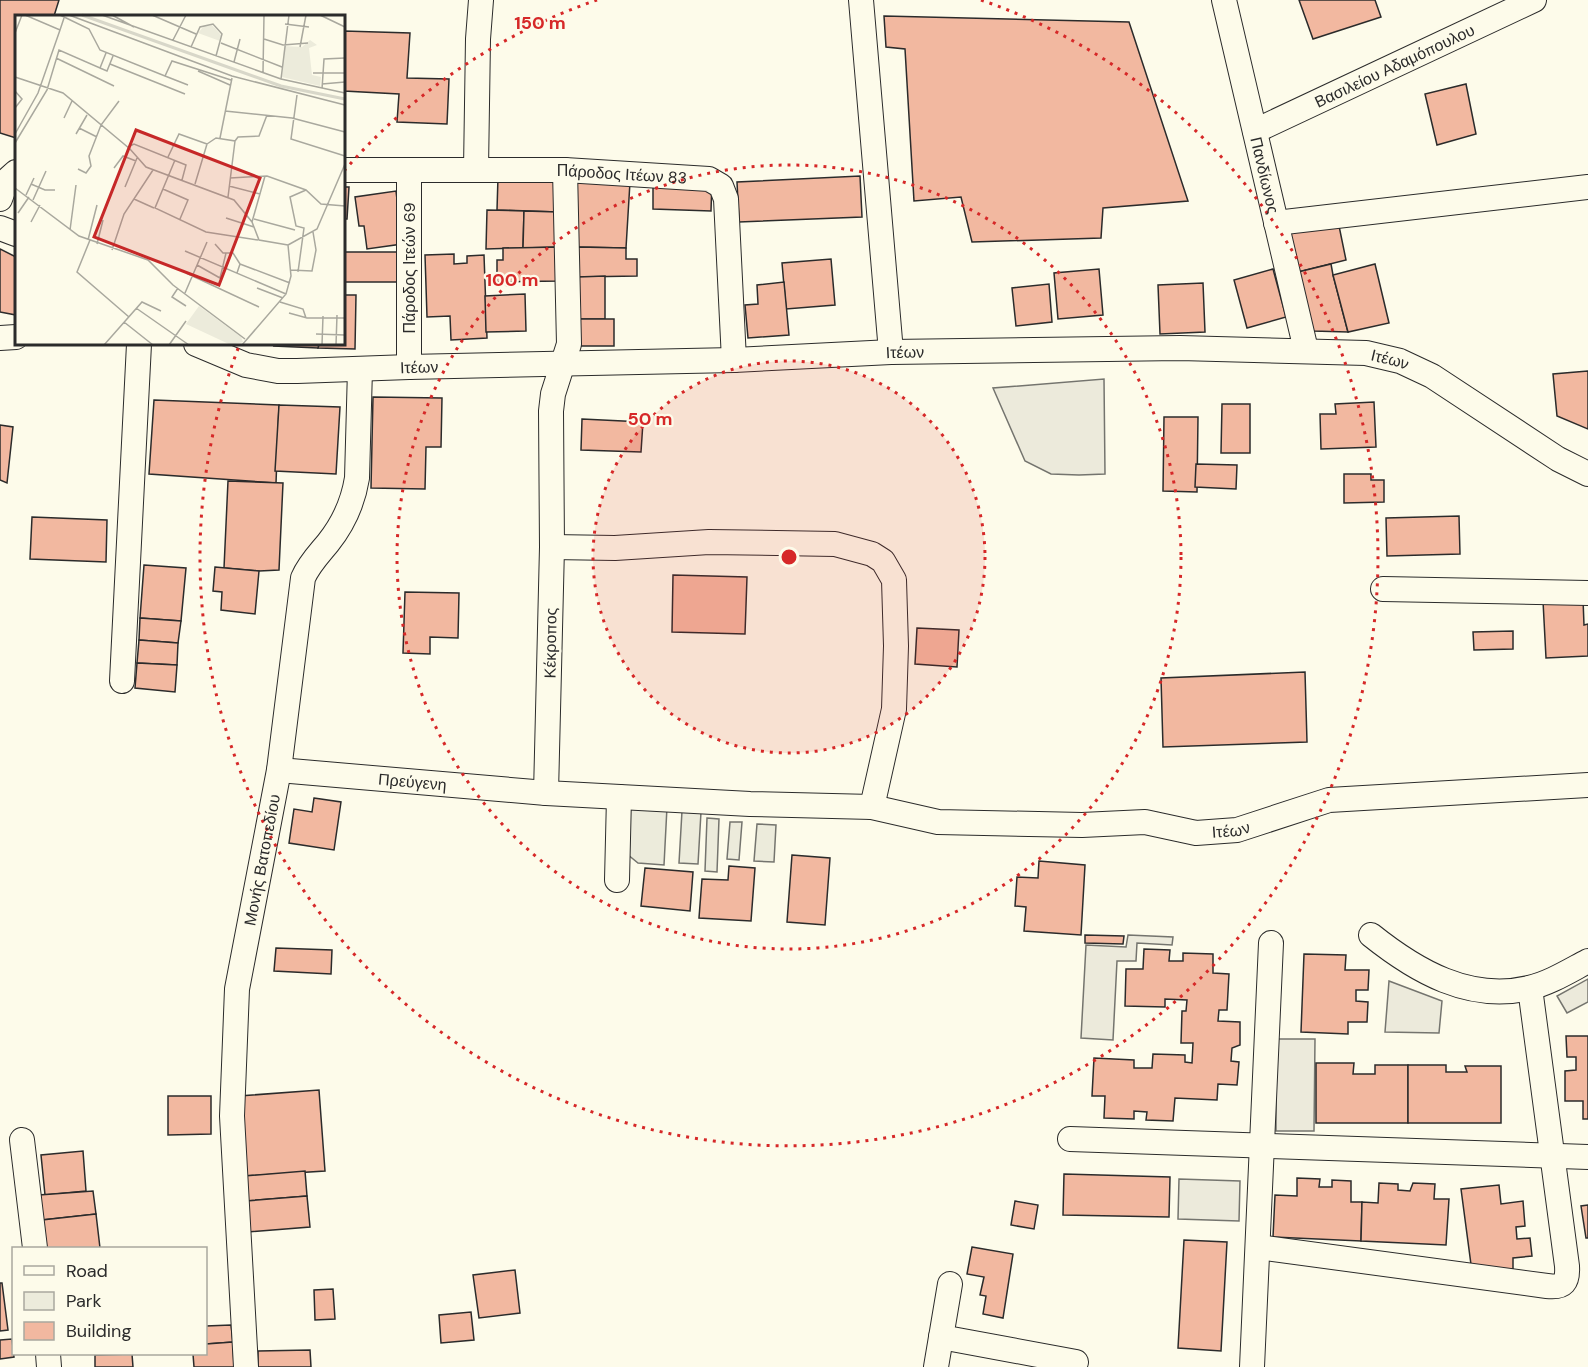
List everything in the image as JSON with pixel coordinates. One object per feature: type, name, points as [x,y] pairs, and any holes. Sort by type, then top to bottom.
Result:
[{"type":"street","points":[[476,170],[478,39],[481,0]]},
{"type":"street","points":[[861,0],[891,352]]},
{"type":"street","name":"Πανδίωνος","points":[[1224,0],[1306,350]]},
{"type":"street","name":"Βασιλείου Αδαμόπουλου","points":[[1255,131],[1534,0]]},
{"type":"street","name":"Πάροδος Ιτέων 83","points":[[345,170],[565,170],[709,179],[721,186],[726,199],[734,360]]},
{"type":"street","name":"Πάροδος Ιτεών 69","points":[[409,170],[409,367]]},
{"type":"street","name":"Κέκροπος","points":[[546,793],[552,547],[551,411],[553,394],[569,344],[565,170]]},
{"type":"street","points":[[0,199],[7,180],[15,173]]},
{"type":"street","points":[[1276,223],[1588,187]]},
{"type":"street","points":[[0,228],[15,234]]},
{"type":"street","points":[[0,338],[15,337]]},
{"type":"street","points":[[122,681],[140,345]]},
{"type":"street","name":"Ιτέων","points":[[198,345],[246,365],[278,371],[734,360],[891,352],[1180,348],[1366,353],[1400,361],[1432,376],[1558,459],[1588,474]]},
{"type":"street","name":"Μονής Βατοπεδίου","points":[[246,1367],[232,1116],[237,989],[279,770],[303,578],[308,566],[341,525],[351,507],[355,492],[360,369]]},
{"type":"street","points":[[546,793],[750,804],[872,807],[894,709],[896,646],[894,580],[883,561],[855,548],[835,544],[709,542],[615,548],[552,547]]},
{"type":"street","points":[[1383,589],[1588,593]]},
{"type":"street","name":"Πρεύγενη","points":[[279,770],[546,793]]},
{"type":"street","name":"Ιτέων","points":[[872,807],[939,822],[1082,825],[1145,822],[1196,833],[1237,830],[1329,800],[1588,785]]},
{"type":"street","points":[[617,880],[619,797]]},
{"type":"street","points":[[1371,935],[1416,968],[1445,981],[1494,991],[1530,988],[1588,961]]},
{"type":"street","points":[[1252,1367],[1271,943]]},
{"type":"street","points":[[1257,1247],[1559,1287],[1567,1281],[1568,1266],[1530,988]]},
{"type":"street","points":[[22,1140],[35,1247]]},
{"type":"street","points":[[1071,1140],[1588,1157]]},
{"type":"street","points":[[936,1367],[950,1284]]},
{"type":"street","points":[[941,1337],[1076,1362]]},
{"type":"green space","points":[[629,806],[667,807],[664,865],[638,863],[627,854]]},
{"type":"green space","points":[[682,811],[701,812],[698,864],[679,863]]},
{"type":"green space","points":[[707,818],[719,819],[717,872],[705,871]]},
{"type":"green space","points":[[730,822],[742,822],[739,860],[727,859]]},
{"type":"green space","points":[[757,824],[776,825],[774,862],[754,861]]},
{"type":"shaded area","points":[[1104,379],[1105,474],[1051,474],[1025,461],[993,388]]},
{"type":"shaded area","points":[[1128,935],[1173,937],[1172,945],[1137,943],[1136,961],[1117,961],[1113,1040],[1081,1038],[1086,945],[1126,947]]},
{"type":"shaded area","points":[[1588,979],[1588,1002],[1567,1013],[1557,996]]},
{"type":"shaded area","points":[[1389,981],[1442,1001],[1439,1033],[1385,1032]]},
{"type":"shaded area","points":[[1276,1039],[1315,1039],[1314,1131],[1276,1131]]},
{"type":"shaded area","points":[[1179,1179],[1240,1181],[1239,1221],[1178,1219]]},
{"type":"building","points":[[0,0],[59,0],[54,15],[15,15],[15,138],[0,133]]},
{"type":"building","points":[[1299,0],[1375,0],[1381,17],[1313,39]]},
{"type":"building","points":[[884,16],[1129,22],[1188,201],[1103,208],[1101,238],[972,242],[961,197],[914,201],[905,49],[886,47]]},
{"type":"building","points":[[345,31],[410,33],[407,78],[449,79],[447,124],[397,122],[399,94],[345,91]]},
{"type":"building","points":[[1466,84],[1476,134],[1437,145],[1425,94]]},
{"type":"building","points":[[860,176],[862,217],[739,222],[737,182]]},
{"type":"building","points":[[498,177],[559,179],[558,212],[497,210]]},
{"type":"building","points":[[653,180],[712,181],[711,211],[653,209]]},
{"type":"building","points":[[577,181],[630,182],[626,248],[577,247]]},
{"type":"building","points":[[345,187],[349,187],[347,219],[345,219]]},
{"type":"building","points":[[396,191],[402,244],[367,249],[364,226],[359,226],[355,197]]},
{"type":"building","points":[[487,210],[524,211],[523,248],[486,249]]},
{"type":"building","points":[[524,211],[558,212],[559,247],[523,248]]},
{"type":"building","points":[[1338,221],[1346,260],[1298,272],[1288,232]]},
{"type":"building","points":[[559,247],[560,281],[497,282],[497,260],[503,260],[503,248]]},
{"type":"building","points":[[577,247],[626,248],[626,259],[637,259],[637,276],[578,277]]},
{"type":"building","points":[[0,249],[15,256],[15,315],[0,312]]},
{"type":"building","points":[[345,252],[401,252],[401,282],[345,282]]},
{"type":"building","points":[[454,254],[454,264],[467,263],[467,256],[484,255],[487,338],[451,340],[450,316],[427,317],[425,255]]},
{"type":"building","points":[[831,259],[835,305],[786,309],[782,263]]},
{"type":"building","points":[[1331,264],[1348,332],[1313,331],[1298,272]]},
{"type":"building","points":[[1375,264],[1389,323],[1348,332],[1333,275]]},
{"type":"building","points":[[1099,269],[1103,315],[1058,319],[1054,273]]},
{"type":"building","points":[[1273,269],[1286,317],[1247,328],[1234,280]]},
{"type":"building","points":[[605,276],[605,319],[579,319],[578,277]]},
{"type":"building","points":[[784,282],[789,335],[748,338],[745,305],[758,304],[757,285]]},
{"type":"building","points":[[1203,283],[1205,332],[1160,334],[1158,285]]},
{"type":"building","points":[[1049,284],[1052,322],[1016,326],[1012,288]]},
{"type":"building","points":[[525,294],[526,331],[486,332],[485,296]]},
{"type":"building","points":[[345,295],[356,295],[355,349],[318,348],[319,345],[345,345]]},
{"type":"building","points":[[579,319],[614,319],[614,346],[580,346]]},
{"type":"building","points":[[274,345],[319,345],[318,348]]},
{"type":"building","points":[[1588,371],[1588,429],[1557,416],[1553,374]]},
{"type":"building","points":[[373,397],[442,398],[441,447],[426,447],[425,489],[371,488]]},
{"type":"building","points":[[154,400],[279,405],[276,483],[149,474]]},
{"type":"building","points":[[1374,402],[1376,447],[1321,449],[1320,414],[1336,414],[1335,404]]},
{"type":"building","points":[[1222,404],[1250,404],[1250,453],[1221,453]]},
{"type":"building","points":[[279,405],[340,407],[336,474],[275,471]]},
{"type":"building","points":[[1164,417],[1198,417],[1197,492],[1163,491]]},
{"type":"building","points":[[582,419],[643,422],[641,452],[581,450]]},
{"type":"building","points":[[0,425],[13,427],[7,483],[0,480]]},
{"type":"building","points":[[1196,464],[1237,465],[1236,489],[1195,487]]},
{"type":"building","points":[[1344,474],[1371,474],[1371,480],[1384,480],[1384,502],[1344,503]]},
{"type":"building","points":[[228,481],[283,483],[279,570],[224,568]]},
{"type":"building","points":[[1459,516],[1460,554],[1387,556],[1386,518]]},
{"type":"building","points":[[32,517],[107,520],[106,562],[30,559]]},
{"type":"building","points":[[144,565],[186,568],[181,621],[140,618]]},
{"type":"building","points":[[215,567],[259,571],[255,614],[221,610],[222,592],[213,591]]},
{"type":"building","points":[[673,575],[747,577],[745,634],[672,632]]},
{"type":"building","points":[[405,592],[459,593],[458,638],[430,637],[430,654],[403,653]]},
{"type":"building","points":[[1583,599],[1584,625],[1588,624],[1588,656],[1546,658],[1543,601]]},
{"type":"building","points":[[140,618],[181,621],[178,643],[139,640]]},
{"type":"building","points":[[917,628],[959,630],[957,667],[915,664]]},
{"type":"building","points":[[1513,631],[1513,649],[1474,650],[1473,632]]},
{"type":"building","points":[[139,640],[178,643],[177,665],[137,663]]},
{"type":"building","points":[[137,663],[177,665],[175,692],[135,688]]},
{"type":"building","points":[[1305,672],[1307,742],[1163,747],[1161,678]]},
{"type":"building","points":[[314,798],[341,802],[334,850],[289,843],[294,809],[312,812]]},
{"type":"building","points":[[792,855],[830,858],[825,925],[787,922]]},
{"type":"building","points":[[1039,861],[1085,865],[1081,935],[1024,931],[1026,907],[1015,906],[1017,877],[1038,878]]},
{"type":"building","points":[[729,866],[755,868],[751,921],[699,918],[702,879],[728,880]]},
{"type":"building","points":[[645,868],[693,872],[690,911],[641,906]]},
{"type":"building","points":[[1085,935],[1124,936],[1123,944],[1085,943]]},
{"type":"building","points":[[276,948],[332,950],[331,974],[274,971]]},
{"type":"building","points":[[1144,949],[1170,950],[1169,961],[1183,961],[1183,953],[1213,954],[1213,973],[1229,974],[1227,1010],[1219,1010],[1218,1021],[1240,1022],[1240,1045],[1232,1048],[1231,1061],[1239,1062],[1237,1085],[1218,1084],[1217,1100],[1175,1098],[1173,1121],[1146,1120],[1147,1112],[1134,1111],[1134,1119],[1104,1118],[1105,1096],[1092,1096],[1094,1058],[1134,1060],[1134,1068],[1152,1068],[1153,1054],[1185,1055],[1185,1062],[1192,1063],[1193,1043],[1181,1043],[1182,1011],[1186,1011],[1187,1000],[1165,999],[1165,1007],[1125,1006],[1126,969],[1143,969]]},
{"type":"building","points":[[1304,954],[1346,955],[1345,970],[1369,970],[1368,990],[1356,990],[1356,1001],[1368,1002],[1367,1022],[1348,1022],[1348,1034],[1301,1032]]},
{"type":"building","points":[[1566,1036],[1588,1036],[1588,1119],[1583,1119],[1583,1101],[1565,1101],[1565,1071],[1576,1070],[1576,1057],[1567,1057]]},
{"type":"building","points":[[1316,1063],[1354,1063],[1353,1074],[1375,1074],[1375,1065],[1408,1065],[1408,1123],[1316,1123]]},
{"type":"building","points":[[1408,1065],[1446,1065],[1446,1072],[1467,1072],[1465,1066],[1501,1066],[1501,1123],[1408,1123]]},
{"type":"building","points":[[319,1090],[325,1171],[244,1176],[239,1096]]},
{"type":"building","points":[[168,1096],[211,1096],[211,1134],[168,1135]]},
{"type":"building","points":[[83,1151],[86,1191],[45,1195],[41,1155]]},
{"type":"building","points":[[305,1171],[307,1196],[246,1201],[244,1176]]},
{"type":"building","points":[[1064,1174],[1170,1177],[1169,1217],[1063,1215]]},
{"type":"building","points":[[1297,1178],[1320,1179],[1319,1187],[1332,1187],[1332,1180],[1351,1181],[1351,1202],[1362,1202],[1361,1241],[1273,1237],[1275,1195],[1297,1196]]},
{"type":"building","points":[[1379,1183],[1398,1184],[1398,1190],[1410,1191],[1413,1183],[1435,1184],[1434,1199],[1449,1199],[1446,1245],[1361,1241],[1362,1202],[1378,1203]]},
{"type":"building","points":[[1499,1185],[1501,1204],[1523,1201],[1525,1226],[1516,1227],[1517,1239],[1530,1238],[1532,1256],[1513,1258],[1513,1269],[1472,1272],[1461,1189]]},
{"type":"building","points":[[93,1191],[96,1214],[42,1220],[39,1195]]},
{"type":"building","points":[[307,1196],[310,1227],[248,1232],[246,1201]]},
{"type":"building","points":[[1015,1201],[1038,1205],[1034,1229],[1011,1225]]},
{"type":"building","points":[[1588,1205],[1588,1238],[1586,1238],[1581,1206]]},
{"type":"building","points":[[96,1214],[100,1247],[45,1247],[42,1220]]},
{"type":"building","points":[[1184,1240],[1227,1242],[1221,1351],[1178,1348]]},
{"type":"building","points":[[972,1247],[1013,1254],[1003,1318],[983,1314],[986,1296],[980,1295],[984,1277],[967,1274]]},
{"type":"building","points":[[515,1270],[520,1313],[479,1318],[473,1275]]},
{"type":"building","points":[[0,1283],[2,1283],[8,1330],[0,1331]]},
{"type":"building","points":[[333,1289],[335,1319],[315,1320],[314,1290]]},
{"type":"building","points":[[471,1312],[474,1340],[441,1343],[439,1315]]},
{"type":"building","points":[[231,1325],[233,1342],[207,1344],[207,1326]]},
{"type":"building","points":[[12,1339],[14,1357],[0,1359],[0,1340]]},
{"type":"building","points":[[233,1342],[234,1367],[194,1367],[193,1355],[207,1355],[207,1344]]},
{"type":"building","points":[[310,1350],[311,1367],[258,1367],[258,1351]]},
{"type":"building","points":[[95,1355],[132,1355],[133,1367],[95,1367]]}]
